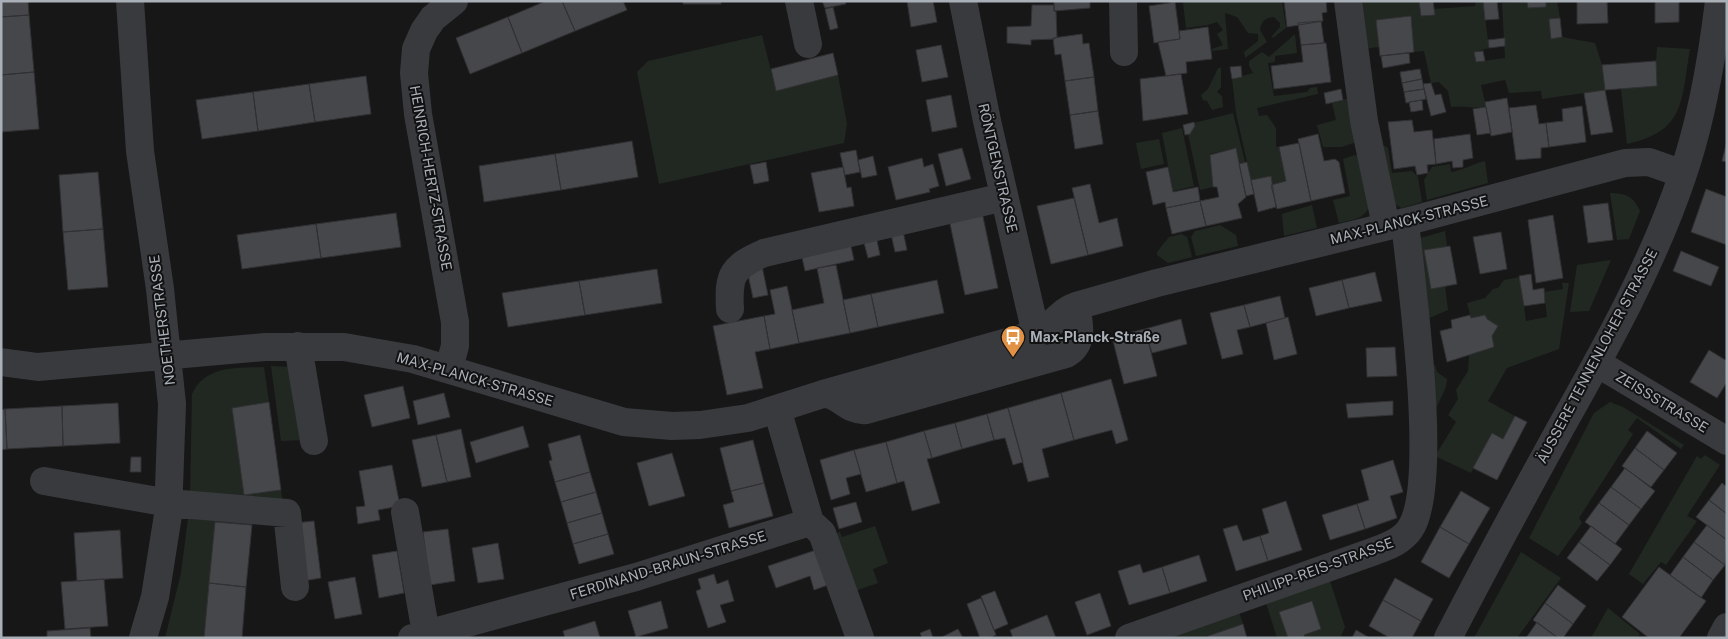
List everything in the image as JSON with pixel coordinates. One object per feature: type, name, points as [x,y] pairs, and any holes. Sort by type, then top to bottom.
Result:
[{"type":"street","name":"NOETHERSTRASSE","points":[[130,1],[140,151],[172,404],[169,504],[155,597],[143,638]]},
{"type":"street","name":"HEINRICH-HERTZ-STRASSE","points":[[449,368],[455,346],[455,322],[418,114],[414,59],[424,31],[433,18],[454,1]]},
{"type":"street","points":[[799,1],[808,44]]},
{"type":"street","name":"RÖNTGENSTRASSE","points":[[963,1],[1004,197],[1036,334]]},
{"type":"street","points":[[1123,1],[1124,52]]},
{"type":"street","name":"PHILIPP-REIS-STRASSE","points":[[1129,638],[1375,551],[1399,540],[1411,528],[1419,506],[1423,440],[1396,224],[1364,121],[1348,1]]},
{"type":"street","name":"ÄUSSERE TENNENLOHER STRASSE","points":[[1448,638],[1502,533],[1597,363],[1655,246],[1683,174],[1708,77],[1719,1]]},
{"type":"street","name":"MAX-PLANCK-STRASSE","points":[[1,362],[38,367],[167,357],[260,347],[344,347],[374,351],[449,368],[587,412],[640,424],[700,425],[748,418],[823,394],[1036,334],[1052,326],[1065,311],[1076,306],[1625,163],[1649,162],[1683,174]]},
{"type":"street","points":[[730,309],[729,291],[734,273],[746,261],[764,253],[1004,197]]},
{"type":"street","points":[[823,394],[832,395],[856,410],[866,410],[1066,354],[1073,348],[1079,337],[1076,306]]},
{"type":"street","points":[[298,346],[314,441]]},
{"type":"street","name":"ZEISSSTRASSE","points":[[1597,363],[1727,441]]},
{"type":"street","points":[[777,409],[810,522],[822,533],[860,638]]},
{"type":"street","points":[[44,481],[169,504],[287,513],[295,588]]},
{"type":"street","points":[[405,512],[419,636]]},
{"type":"street","name":"FERDINAND-BRAUN-STRASSE","points":[[419,636],[636,577],[810,522]]},
{"type":"shaded area","points":[[1189,1],[1282,1],[1286,28],[1273,38],[1272,36],[1280,27],[1280,23],[1274,17],[1268,18],[1261,24],[1260,30],[1267,42],[1245,58],[1244,52],[1258,41],[1258,34],[1248,33],[1237,17],[1225,13],[1228,49],[1212,51],[1212,49],[1223,45],[1217,34],[1223,30],[1217,22],[1186,28],[1183,3]]},
{"type":"shaded area","points":[[1357,1],[1419,1],[1421,16],[1435,15],[1434,9],[1475,6],[1476,1],[1483,1],[1489,48],[1474,52],[1476,62],[1505,58],[1502,3],[1528,2],[1529,8],[1546,7],[1546,1],[1557,1],[1560,18],[1549,19],[1551,39],[1562,37],[1595,43],[1602,65],[1605,90],[1542,99],[1541,91],[1509,93],[1505,80],[1481,85],[1486,107],[1451,107],[1448,91],[1439,82],[1431,83],[1424,51],[1414,52],[1411,17],[1376,20],[1379,47],[1363,49]]},
{"type":"shaded area","points":[[1295,34],[1297,53],[1275,56],[1275,62],[1268,63],[1274,96],[1307,92],[1310,88],[1317,87],[1318,94],[1257,108],[1259,116],[1267,115],[1276,128],[1276,147],[1279,147],[1286,181],[1273,184],[1270,176],[1251,180],[1236,113],[1232,79],[1253,73],[1249,66],[1249,61],[1262,52],[1269,57]]},
{"type":"shaded area","points":[[762,35],[776,91],[838,75],[847,124],[844,143],[659,184],[637,72],[648,61]]},
{"type":"shaded area","points":[[1657,47],[1690,49],[1682,98],[1670,122],[1660,131],[1627,144],[1621,89],[1656,61]]},
{"type":"shaded area","points":[[1218,68],[1221,68],[1221,87],[1217,92],[1222,96],[1223,107],[1212,110],[1201,95],[1208,89]]},
{"type":"shaded area","points":[[1347,99],[1356,142],[1342,147],[1323,147],[1317,125],[1336,120],[1332,103]]},
{"type":"shaded area","points":[[1233,113],[1245,162],[1239,164],[1235,148],[1210,154],[1213,187],[1200,190],[1188,134],[1195,126],[1194,123]]},
{"type":"shaded area","points":[[1182,128],[1194,186],[1173,191],[1162,133]]},
{"type":"shaded area","points":[[1159,139],[1164,164],[1141,169],[1136,143]]},
{"type":"shaded area","points":[[1385,146],[1388,148],[1392,173],[1412,171],[1418,177],[1422,202],[1402,208],[1392,203],[1379,147]]},
{"type":"shaded area","points":[[1355,155],[1359,156],[1369,207],[1364,215],[1339,223],[1333,200],[1350,196],[1343,159]]},
{"type":"shaded area","points":[[1485,161],[1488,183],[1427,200],[1424,180],[1432,167],[1450,164],[1451,172]]},
{"type":"shaded area","points":[[1610,193],[1629,197],[1635,202],[1640,211],[1629,239],[1617,240]]},
{"type":"shaded area","points":[[1312,205],[1317,228],[1284,236],[1282,214]]},
{"type":"shaded area","points":[[1220,225],[1236,235],[1238,246],[1196,256],[1191,237],[1195,231]]},
{"type":"shaded area","points":[[1445,231],[1447,246],[1424,250],[1431,289],[1445,286],[1448,310],[1427,319],[1417,239]]},
{"type":"shaded area","points":[[1182,234],[1187,237],[1192,257],[1168,263],[1157,255],[1157,252],[1169,237]]},
{"type":"shaded area","points":[[1611,260],[1589,311],[1570,312],[1577,265]]},
{"type":"shaded area","points":[[1520,277],[1526,321],[1547,317],[1544,292],[1563,289],[1562,283],[1569,283],[1559,349],[1507,368],[1488,401],[1515,416],[1503,439],[1492,433],[1471,473],[1435,456],[1456,422],[1448,415],[1458,399],[1456,390],[1468,371],[1469,355],[1494,347],[1485,315],[1471,318],[1467,303],[1485,298],[1493,289],[1498,288],[1504,280]]},
{"type":"shaded area","points":[[1430,363],[1435,365],[1437,372],[1447,379],[1444,392],[1434,413]]},
{"type":"shaded area","points":[[271,366],[295,367],[307,440],[281,441]]},
{"type":"shaded area","points":[[264,367],[269,402],[232,408],[244,495],[281,490],[283,505],[190,497],[192,394],[205,378],[213,373],[232,368]]},
{"type":"shaded area","points":[[1610,402],[1623,407],[1684,445],[1681,449],[1637,418],[1628,430],[1633,434],[1579,518],[1582,523],[1558,556],[1529,538],[1594,413]]},
{"type":"shaded area","points":[[1705,455],[1720,465],[1687,516],[1697,521],[1666,565],[1661,562],[1643,584],[1629,574],[1697,456],[1701,459]]},
{"type":"shaded area","points":[[189,511],[253,517],[252,525],[215,522],[204,638],[165,638],[181,573]]},
{"type":"shaded area","points":[[875,526],[888,563],[873,569],[878,583],[852,592],[831,535],[840,532],[842,537]]},
{"type":"shaded area","points":[[1521,552],[1561,578],[1517,638],[1474,638]]},
{"type":"shaded area","points":[[1330,581],[1345,627],[1340,638],[1305,638],[1304,635],[1321,629],[1311,601],[1279,612],[1288,638],[1277,638],[1266,603]]},
{"type":"shaded area","points":[[1608,608],[1640,634],[1637,638],[1591,638]]},
{"type":"shaded area","points":[[1239,612],[1243,624],[1209,636],[1209,638],[1175,638],[1174,635]]},
{"type":"building","points":[[1,1],[28,1],[29,15],[1,17]]},
{"type":"building","points":[[546,1],[562,1],[575,31],[522,53],[508,17]]},
{"type":"building","points":[[562,1],[623,1],[627,10],[575,31]]},
{"type":"building","points":[[683,1],[721,1],[721,4],[683,4]]},
{"type":"building","points":[[822,1],[845,1],[846,4],[825,8]]},
{"type":"building","points":[[907,1],[933,1],[937,22],[911,27]]},
{"type":"building","points":[[1054,1],[1090,1],[1090,8],[1054,11]]},
{"type":"building","points":[[1284,1],[1326,1],[1327,12],[1322,13],[1323,21],[1287,27]]},
{"type":"building","points":[[1419,1],[1433,1],[1435,15],[1421,16]]},
{"type":"building","points":[[1483,1],[1497,1],[1499,19],[1485,20]]},
{"type":"building","points":[[1527,1],[1546,1],[1546,7],[1528,8]]},
{"type":"building","points":[[1577,1],[1607,1],[1608,23],[1577,24]]},
{"type":"building","points":[[1655,1],[1679,1],[1679,22],[1655,23]]},
{"type":"building","points":[[1175,2],[1180,39],[1154,43],[1149,6]]},
{"type":"building","points":[[1032,5],[1054,5],[1057,37],[1054,39],[1031,40],[1031,45],[1007,43],[1007,27],[1031,26]]},
{"type":"building","points":[[833,7],[838,28],[830,30],[825,9]]},
{"type":"building","points":[[29,15],[34,72],[1,75],[1,17]]},
{"type":"building","points":[[1411,16],[1414,52],[1380,56],[1376,20]]},
{"type":"building","points":[[508,17],[522,53],[470,74],[456,38]]},
{"type":"building","points":[[1560,18],[1562,37],[1551,39],[1549,19]]},
{"type":"building","points":[[1321,21],[1324,43],[1301,45],[1298,23]]},
{"type":"building","points":[[1208,27],[1212,59],[1186,62],[1187,73],[1166,76],[1158,42],[1180,39],[1179,31]]},
{"type":"building","points":[[1082,34],[1083,44],[1089,43],[1094,77],[1065,81],[1061,54],[1055,55],[1053,38]]},
{"type":"building","points":[[1505,38],[1505,46],[1489,48],[1488,40]]},
{"type":"building","points":[[1326,43],[1331,82],[1274,89],[1271,66],[1303,62],[1301,45]]},
{"type":"building","points":[[941,45],[948,77],[922,82],[916,50]]},
{"type":"building","points":[[1483,51],[1485,61],[1476,62],[1474,52]]},
{"type":"building","points":[[833,53],[838,75],[776,91],[771,69]]},
{"type":"building","points":[[1409,53],[1410,63],[1383,68],[1381,56]]},
{"type":"building","points":[[1656,61],[1657,86],[1605,90],[1602,65]]},
{"type":"building","points":[[1241,66],[1242,77],[1232,79],[1230,67]]},
{"type":"building","points":[[1420,69],[1422,79],[1402,83],[1400,72]]},
{"type":"building","points":[[34,72],[39,129],[1,132],[1,75]]},
{"type":"building","points":[[1181,74],[1188,114],[1143,121],[1140,79]]},
{"type":"building","points":[[366,76],[371,114],[315,122],[309,84]]},
{"type":"building","points":[[1094,77],[1098,111],[1070,115],[1065,81]]},
{"type":"building","points":[[1422,79],[1424,89],[1404,92],[1402,83]]},
{"type":"building","points":[[1431,83],[1435,95],[1441,94],[1446,112],[1431,116],[1423,84]]},
{"type":"building","points":[[309,84],[315,122],[258,131],[253,92]]},
{"type":"building","points":[[1341,89],[1343,100],[1326,104],[1324,93]]},
{"type":"building","points":[[1424,89],[1426,99],[1406,103],[1404,92]]},
{"type":"building","points":[[1605,90],[1613,132],[1591,135],[1584,93]]},
{"type":"building","points":[[253,92],[258,131],[202,139],[196,100]]},
{"type":"building","points":[[951,95],[957,127],[932,132],[926,100]]},
{"type":"building","points":[[1507,98],[1512,132],[1491,136],[1485,102]]},
{"type":"building","points":[[1422,100],[1423,110],[1411,112],[1409,102]]},
{"type":"building","points":[[1536,105],[1539,124],[1546,123],[1549,147],[1541,148],[1541,158],[1516,160],[1509,108]]},
{"type":"building","points":[[1582,106],[1586,142],[1549,147],[1546,123],[1563,121],[1562,109]]},
{"type":"building","points":[[1486,107],[1491,133],[1477,135],[1473,109]]},
{"type":"building","points":[[1098,111],[1103,144],[1075,149],[1070,115]]},
{"type":"building","points":[[1412,120],[1414,132],[1432,130],[1436,164],[1427,165],[1428,173],[1417,175],[1415,166],[1394,169],[1388,122]]},
{"type":"building","points":[[1194,122],[1195,126],[1190,134],[1185,135],[1183,125]]},
{"type":"building","points":[[1318,134],[1324,161],[1335,159],[1339,162],[1345,193],[1311,201],[1298,139]]},
{"type":"building","points":[[1470,134],[1473,158],[1463,160],[1463,167],[1453,168],[1452,161],[1436,164],[1434,139]]},
{"type":"building","points":[[632,141],[638,177],[561,190],[555,154]]},
{"type":"building","points":[[1727,141],[1727,162],[1722,161]]},
{"type":"building","points":[[1299,143],[1311,201],[1277,209],[1271,185],[1286,181],[1279,147]]},
{"type":"building","points":[[962,148],[971,179],[946,186],[938,154]]},
{"type":"building","points":[[1236,148],[1246,197],[1238,204],[1242,218],[1206,226],[1200,201],[1219,197],[1217,187],[1213,187],[1210,155]]},
{"type":"building","points":[[856,150],[860,172],[845,175],[840,153]]},
{"type":"building","points":[[555,154],[561,190],[484,202],[479,166]]},
{"type":"building","points":[[873,156],[877,175],[862,178],[858,160]]},
{"type":"building","points":[[922,158],[924,167],[933,164],[939,186],[929,189],[930,192],[896,200],[888,167]]},
{"type":"building","points":[[766,162],[769,181],[754,184],[750,165]]},
{"type":"building","points":[[1247,162],[1254,194],[1246,196],[1239,164]]},
{"type":"building","points":[[843,167],[847,188],[851,187],[854,206],[819,212],[811,173]]},
{"type":"building","points":[[1168,167],[1173,192],[1198,187],[1200,201],[1166,208],[1165,202],[1153,205],[1146,172]]},
{"type":"building","points":[[98,172],[103,229],[63,232],[59,175]]},
{"type":"building","points":[[1271,176],[1276,207],[1258,212],[1251,180]]},
{"type":"building","points":[[1090,184],[1099,223],[1117,218],[1123,246],[1088,255],[1072,188]]},
{"type":"building","points":[[1706,189],[1727,197],[1727,245],[1691,232]]},
{"type":"building","points":[[1074,198],[1088,255],[1051,264],[1037,206]]},
{"type":"building","points":[[1200,201],[1206,226],[1172,234],[1166,208]]},
{"type":"building","points":[[1608,203],[1613,240],[1588,243],[1583,206]]},
{"type":"building","points":[[982,212],[998,288],[965,295],[949,219]]},
{"type":"building","points":[[396,213],[401,247],[321,258],[316,224]]},
{"type":"building","points":[[1553,215],[1563,278],[1536,283],[1528,220]]},
{"type":"building","points":[[316,224],[321,258],[242,269],[237,235]]},
{"type":"building","points":[[103,229],[108,287],[68,290],[63,232]]},
{"type":"building","points":[[903,231],[907,250],[895,252],[891,234]]},
{"type":"building","points":[[1501,232],[1507,269],[1480,274],[1473,237]]},
{"type":"building","points":[[876,236],[880,255],[868,258],[863,239]]},
{"type":"building","points":[[850,242],[854,260],[805,271],[801,253]]},
{"type":"building","points":[[1450,246],[1457,284],[1431,289],[1424,250]]},
{"type":"building","points":[[1681,251],[1719,267],[1711,286],[1673,271]]},
{"type":"building","points":[[761,261],[768,295],[753,298],[746,265]]},
{"type":"building","points":[[836,265],[850,333],[799,343],[792,310],[824,303],[817,268]]},
{"type":"building","points":[[657,269],[662,303],[585,315],[579,281]]},
{"type":"building","points":[[1375,272],[1382,301],[1349,308],[1342,280]]},
{"type":"building","points":[[1531,274],[1533,290],[1544,288],[1545,303],[1524,306],[1519,276]]},
{"type":"building","points":[[937,280],[944,313],[878,327],[871,294]]},
{"type":"building","points":[[1342,280],[1349,308],[1316,316],[1309,288]]},
{"type":"building","points":[[579,281],[585,315],[508,327],[502,293]]},
{"type":"building","points":[[787,286],[799,343],[770,349],[764,316],[775,314],[770,290]]},
{"type":"building","points":[[871,294],[878,327],[850,333],[843,300]]},
{"type":"building","points":[[1280,296],[1285,318],[1250,327],[1244,305]]},
{"type":"building","points":[[1244,305],[1250,327],[1237,330],[1243,354],[1222,359],[1210,313]]},
{"type":"building","points":[[1470,315],[1471,318],[1485,315],[1487,319],[1498,326],[1492,336],[1494,347],[1447,362],[1440,331],[1452,328],[1451,320]]},
{"type":"building","points":[[764,316],[770,349],[755,352],[763,388],[727,395],[713,326]]},
{"type":"building","points":[[1288,317],[1297,354],[1274,360],[1266,323]]},
{"type":"building","points":[[1181,319],[1187,344],[1152,353],[1145,329]]},
{"type":"building","points":[[1145,329],[1157,376],[1124,384],[1112,337]]},
{"type":"building","points":[[1395,347],[1397,376],[1367,377],[1366,348]]},
{"type":"building","points":[[1709,350],[1727,361],[1727,382],[1717,398],[1690,382]]},
{"type":"building","points":[[1111,379],[1128,440],[1116,444],[1112,430],[1074,440],[1061,393]]},
{"type":"building","points":[[403,386],[410,418],[372,427],[364,395]]},
{"type":"building","points":[[444,393],[450,417],[418,425],[413,401]]},
{"type":"building","points":[[1061,393],[1074,440],[1042,449],[1049,477],[1028,482],[1008,408]]},
{"type":"building","points":[[1393,401],[1393,415],[1348,418],[1346,404]]},
{"type":"building","points":[[269,402],[281,490],[244,495],[232,408]]},
{"type":"building","points":[[118,403],[120,443],[63,446],[62,406]]},
{"type":"building","points":[[62,406],[63,446],[7,449],[5,409]]},
{"type":"building","points":[[1008,408],[1023,462],[1013,465],[1005,438],[994,440],[987,414]]},
{"type":"building","points":[[5,409],[7,449],[1,450],[1,410]]},
{"type":"building","points":[[987,414],[994,440],[962,449],[955,423]]},
{"type":"building","points":[[1515,416],[1527,422],[1497,480],[1473,468],[1492,433],[1503,439]]},
{"type":"building","points":[[955,423],[962,449],[932,458],[924,431]]},
{"type":"building","points":[[523,426],[529,447],[476,463],[470,442]]},
{"type":"building","points":[[461,429],[471,477],[447,482],[436,435]]},
{"type":"building","points":[[924,431],[932,458],[927,459],[940,503],[912,511],[904,481],[897,483],[886,442]]},
{"type":"building","points":[[1647,431],[1677,453],[1664,470],[1635,448]]},
{"type":"building","points":[[436,435],[447,482],[422,487],[412,440]]},
{"type":"building","points":[[580,435],[590,472],[555,482],[549,461],[552,460],[548,444]]},
{"type":"building","points":[[753,440],[764,483],[731,491],[720,448]]},
{"type":"building","points":[[886,442],[897,483],[866,492],[854,450]]},
{"type":"building","points":[[1635,448],[1664,470],[1651,487],[1622,466]]},
{"type":"building","points":[[854,450],[861,474],[846,478],[850,494],[831,500],[820,460]]},
{"type":"building","points":[[672,453],[685,496],[649,506],[637,463]]},
{"type":"building","points":[[131,457],[141,457],[141,472],[130,472]]},
{"type":"building","points":[[1393,460],[1403,492],[1390,496],[1397,518],[1365,529],[1357,504],[1369,500],[1361,470]]},
{"type":"building","points":[[392,465],[400,506],[378,510],[380,520],[358,524],[356,507],[365,506],[359,471]]},
{"type":"building","points":[[1625,468],[1655,491],[1641,509],[1611,487]]},
{"type":"building","points":[[590,472],[596,492],[561,502],[555,482]]},
{"type":"building","points":[[764,483],[773,516],[729,528],[723,505],[734,502],[731,491]]},
{"type":"building","points":[[1722,483],[1727,487],[1727,514],[1709,500]]},
{"type":"building","points":[[1611,487],[1641,509],[1629,525],[1599,503]]},
{"type":"building","points":[[1461,491],[1490,508],[1469,544],[1440,527]]},
{"type":"building","points":[[596,492],[602,513],[567,523],[561,502]]},
{"type":"building","points":[[1709,500],[1727,514],[1727,540],[1696,517]]},
{"type":"building","points":[[1286,501],[1302,550],[1268,561],[1260,536],[1269,533],[1262,509]]},
{"type":"building","points":[[856,502],[862,522],[839,529],[833,508]]},
{"type":"building","points":[[1599,503],[1629,525],[1615,544],[1585,522]]},
{"type":"building","points":[[1357,504],[1365,529],[1330,540],[1322,515]]},
{"type":"building","points":[[602,513],[608,534],[573,544],[567,523]]},
{"type":"building","points":[[314,521],[321,578],[303,581],[295,523]]},
{"type":"building","points":[[215,522],[252,525],[246,587],[209,583]]},
{"type":"building","points":[[1237,525],[1243,541],[1260,536],[1268,561],[1236,571],[1223,529]]},
{"type":"building","points":[[1707,525],[1727,540],[1725,565],[1694,542]]},
{"type":"building","points":[[1591,526],[1622,549],[1610,565],[1579,542]]},
{"type":"building","points":[[1440,527],[1469,544],[1449,578],[1421,562]]},
{"type":"building","points":[[448,529],[455,581],[430,585],[423,532]]},
{"type":"building","points":[[120,530],[123,578],[77,581],[74,533]]},
{"type":"building","points":[[608,534],[614,554],[579,564],[573,544]]},
{"type":"building","points":[[1579,542],[1610,565],[1597,581],[1567,558]]},
{"type":"building","points":[[1694,542],[1725,565],[1713,580],[1683,557]]},
{"type":"building","points":[[498,543],[504,579],[478,583],[472,548]]},
{"type":"building","points":[[816,550],[828,585],[814,590],[810,576],[776,588],[768,566]]},
{"type":"building","points":[[397,551],[404,593],[379,598],[372,555]]},
{"type":"building","points":[[1199,555],[1207,581],[1170,593],[1162,567]]},
{"type":"building","points":[[1683,557],[1713,580],[1701,598],[1670,575]]},
{"type":"building","points":[[1140,564],[1143,573],[1162,567],[1170,593],[1129,605],[1118,571]]},
{"type":"building","points":[[1659,567],[1706,601],[1679,638],[1649,638],[1622,617]]},
{"type":"building","points":[[714,574],[717,584],[728,580],[734,601],[720,605],[726,622],[708,628],[696,591],[701,589],[698,579]]},
{"type":"building","points":[[355,577],[362,614],[335,619],[328,582]]},
{"type":"building","points":[[1395,578],[1433,599],[1421,621],[1383,600]]},
{"type":"building","points":[[104,579],[108,626],[65,629],[61,582]]},
{"type":"building","points":[[209,583],[246,587],[242,638],[204,638]]},
{"type":"building","points":[[1558,585],[1586,606],[1573,624],[1545,603]]},
{"type":"building","points":[[995,591],[1008,624],[994,630],[981,596]]},
{"type":"building","points":[[1100,593],[1111,626],[1087,635],[1075,602]]},
{"type":"building","points":[[981,598],[996,635],[989,638],[980,638],[967,604]]},
{"type":"building","points":[[1383,600],[1421,621],[1412,638],[1390,638],[1369,626]]},
{"type":"building","points":[[661,601],[668,628],[636,637],[628,611]]},
{"type":"building","points":[[1312,601],[1321,629],[1304,635],[1305,638],[1288,638],[1279,612]]},
{"type":"building","points":[[1545,603],[1573,624],[1563,638],[1558,638],[1533,620]]},
{"type":"building","points":[[1047,615],[1056,638],[1013,638],[1010,630]]},
{"type":"building","points":[[595,621],[600,638],[565,638],[563,631]]},
{"type":"building","points":[[1537,622],[1558,638],[1526,638]]},
{"type":"building","points":[[1243,624],[1247,638],[1209,638],[1208,636]]},
{"type":"building","points":[[90,628],[91,638],[47,638],[47,631]]},
{"type":"building","points":[[930,629],[933,638],[922,638],[920,633]]},
{"type":"building","points":[[958,629],[963,638],[940,638]]},
{"type":"building","points":[[1356,630],[1370,638],[1352,638]]},
{"type":"place","name":"Max-Planck-Straße","points":[[1013,358]]}]
